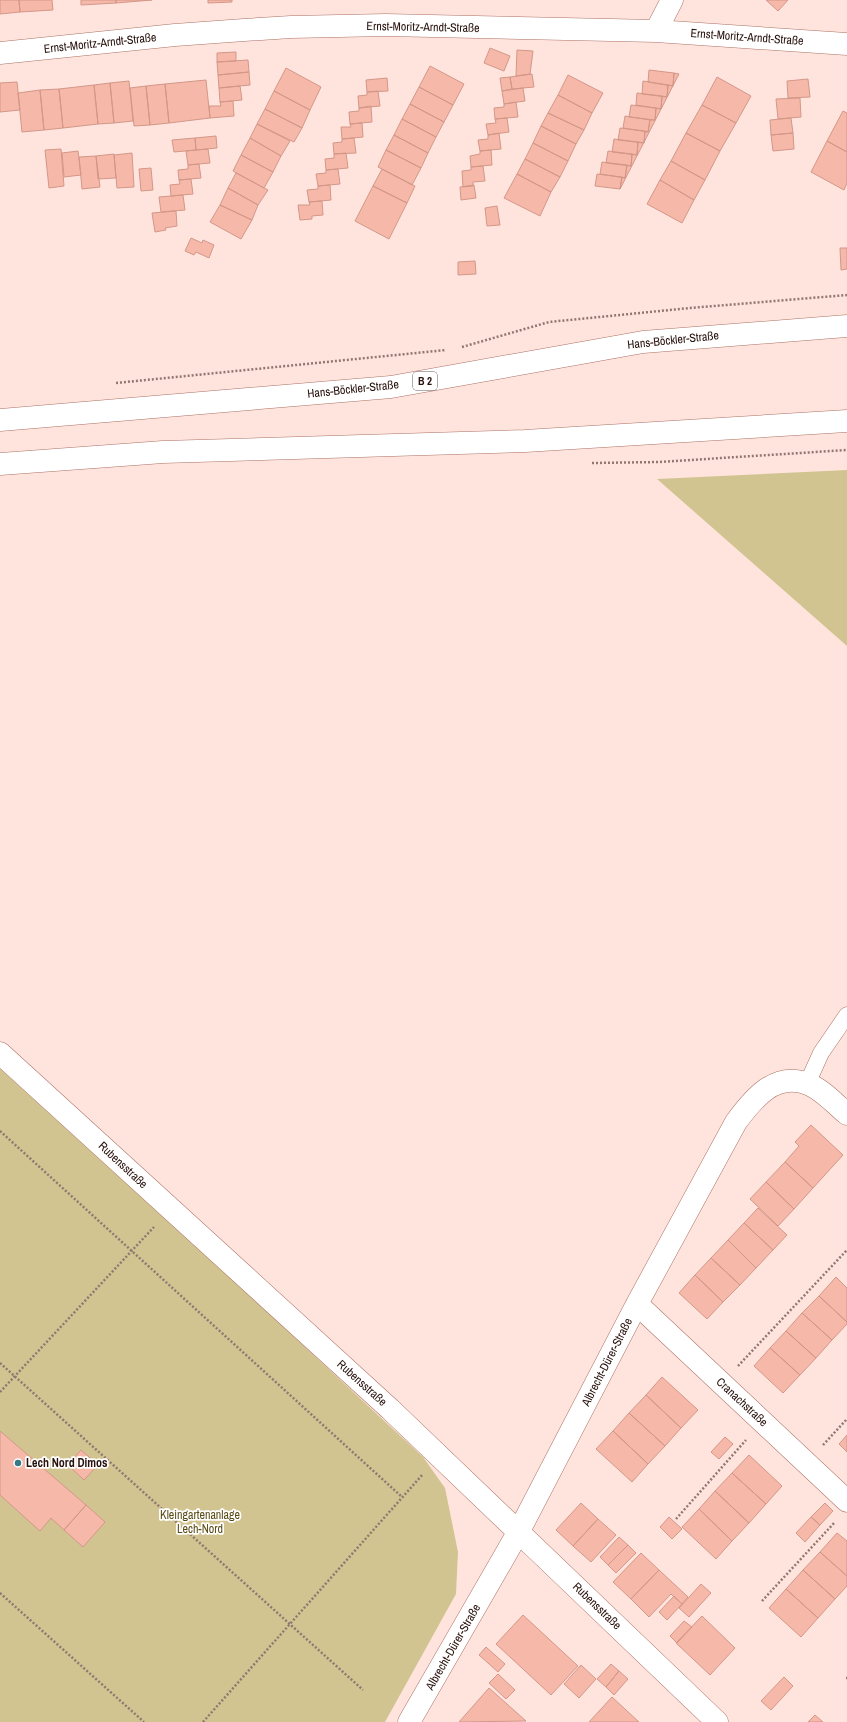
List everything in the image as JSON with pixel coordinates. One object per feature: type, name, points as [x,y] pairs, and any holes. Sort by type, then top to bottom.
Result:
[{"type":"street","points":[[656,31],[672,0]]},
{"type":"street","name":"Ernst-Moritz-Arndt-Straße","points":[[0,52],[176,35],[291,27],[412,26],[656,31],[847,44]]},
{"type":"street","name":"Hans-Böckler-Straße","points":[[0,420],[391,387],[643,342],[847,326]]},
{"type":"street","points":[[0,464],[163,452],[525,441],[847,421]]},
{"type":"street","name":"Rubensstraße","points":[[0,1052],[390,1409],[717,1722]]},
{"type":"street","name":"Albrecht-Dürer-Straße","points":[[409,1722],[519,1532],[637,1304],[736,1122],[751,1103],[768,1087],[782,1082],[807,1084],[820,1091],[847,1114]]},
{"type":"street","name":"Cranachstraße","points":[[637,1304],[847,1502]]},
{"type":"lane","points":[[807,1084],[821,1053],[847,1015]]},
{"type":"path","points":[[456,349],[549,322],[690,308],[847,295]]},
{"type":"path","points":[[110,384],[448,350]]},
{"type":"path","points":[[0,1131],[402,1497]]},
{"type":"path","points":[[0,1392],[171,1209]]},
{"type":"path","points":[[722,1383],[847,1250]]},
{"type":"path","points":[[0,1363],[363,1690]]},
{"type":"path","points":[[807,1463],[847,1419]]},
{"type":"path","points":[[676,1519],[762,1422]]},
{"type":"path","points":[[203,1722],[439,1456]]},
{"type":"path","points":[[762,1601],[836,1520]]},
{"type":"path","points":[[0,1593],[144,1722]]},
{"type":"green space","points":[[847,470],[847,646],[657,479]]},
{"type":"green space","name":"Kleingartenanlage Lech-Nord","points":[[0,1068],[172,1223],[423,1457],[445,1488],[458,1552],[456,1594],[385,1722],[0,1722]]},
{"type":"building","points":[[0,0],[19,0],[20,12],[0,14]]},
{"type":"building","points":[[19,0],[52,0],[53,10],[20,12]]},
{"type":"building","points":[[81,0],[116,0],[116,3],[81,5]]},
{"type":"building","points":[[116,0],[152,0],[116,3]]},
{"type":"building","points":[[208,0],[232,0],[232,2],[208,3]]},
{"type":"building","points":[[766,0],[788,0],[778,11]]},
{"type":"building","points":[[490,48],[510,56],[504,71],[484,63]]},
{"type":"building","points":[[517,50],[533,51],[530,74],[516,76]]},
{"type":"building","points":[[236,52],[236,61],[217,62],[217,53]]},
{"type":"building","points":[[248,60],[249,72],[218,75],[217,62]]},
{"type":"building","points":[[430,66],[464,84],[453,105],[419,87]]},
{"type":"building","points":[[286,68],[321,87],[310,110],[274,91]]},
{"type":"building","points":[[649,70],[674,73],[673,86],[648,82]]},
{"type":"building","points":[[249,72],[250,85],[219,88],[218,75]]},
{"type":"building","points":[[674,73],[679,74],[673,86]]},
{"type":"building","points":[[532,74],[534,87],[512,89],[510,77]]},
{"type":"building","points":[[568,75],[603,93],[592,113],[558,95]]},
{"type":"building","points":[[510,77],[512,89],[502,91],[500,78]]},
{"type":"building","points":[[717,77],[751,96],[736,123],[702,105]]},
{"type":"building","points":[[387,78],[388,91],[367,92],[366,80]]},
{"type":"building","points":[[808,79],[810,97],[788,98],[787,81]]},
{"type":"building","points":[[206,80],[210,118],[169,123],[165,84]]},
{"type":"building","points":[[129,81],[133,121],[114,123],[110,83]]},
{"type":"building","points":[[643,81],[668,85],[667,97],[642,94]]},
{"type":"building","points":[[17,82],[20,110],[0,112],[0,83]]},
{"type":"building","points":[[110,83],[114,123],[98,124],[94,85]]},
{"type":"building","points":[[165,84],[169,123],[150,125],[146,86]]},
{"type":"building","points":[[94,85],[98,124],[63,128],[59,89]]},
{"type":"building","points":[[668,85],[673,86],[644,142],[645,131],[648,132],[650,120],[655,120],[656,108],[661,109],[662,96],[667,97]]},
{"type":"building","points":[[146,86],[150,125],[134,126],[130,88]]},
{"type":"building","points":[[240,86],[242,100],[220,102],[219,88]]},
{"type":"building","points":[[419,87],[453,105],[444,122],[410,104]]},
{"type":"building","points":[[523,88],[525,101],[504,104],[502,91]]},
{"type":"building","points":[[59,89],[63,128],[44,130],[40,90]]},
{"type":"building","points":[[40,90],[44,130],[22,132],[18,93]]},
{"type":"building","points":[[274,91],[310,110],[302,128],[265,109]]},
{"type":"building","points":[[378,91],[380,106],[359,108],[358,96],[367,95],[367,92]]},
{"type":"building","points":[[637,93],[662,96],[661,109],[636,105]]},
{"type":"building","points":[[558,95],[592,113],[584,130],[548,113]]},
{"type":"building","points":[[800,98],[801,117],[778,119],[776,99]]},
{"type":"building","points":[[233,101],[234,116],[210,118],[209,106],[221,106],[220,102]]},
{"type":"building","points":[[516,102],[518,117],[495,119],[494,108],[504,107],[504,104]]},
{"type":"building","points":[[410,104],[444,122],[436,137],[402,119]]},
{"type":"building","points":[[631,105],[656,108],[655,120],[629,117]]},
{"type":"building","points":[[702,105],[736,123],[720,151],[686,133]]},
{"type":"building","points":[[371,106],[372,122],[350,124],[349,112],[359,111],[359,108]]},
{"type":"building","points":[[265,109],[302,128],[294,142],[257,124]]},
{"type":"building","points":[[843,111],[847,113],[847,152],[827,141]]},
{"type":"building","points":[[548,113],[584,130],[576,144],[541,126]]},
{"type":"building","points":[[625,116],[650,120],[648,132],[623,128]]},
{"type":"building","points":[[507,118],[509,132],[488,135],[486,124],[496,123],[495,119]]},
{"type":"building","points":[[791,118],[793,133],[771,135],[770,120]]},
{"type":"building","points":[[402,119],[436,137],[428,153],[394,135]]},
{"type":"building","points":[[362,123],[363,137],[342,139],[341,127],[351,127],[350,124]]},
{"type":"building","points":[[257,124],[290,141],[281,156],[250,138]]},
{"type":"building","points":[[541,126],[576,144],[568,161],[533,143]]},
{"type":"building","points":[[620,128],[645,131],[644,143],[618,140]]},
{"type":"building","points":[[499,133],[501,149],[480,151],[478,140],[488,139],[488,135]]},
{"type":"building","points":[[686,133],[720,151],[705,180],[671,161]]},
{"type":"building","points":[[793,133],[794,149],[773,151],[771,135]]},
{"type":"building","points":[[394,135],[428,153],[421,168],[386,150]]},
{"type":"building","points":[[216,136],[217,148],[196,150],[195,138]]},
{"type":"building","points":[[195,138],[196,150],[174,152],[172,140]]},
{"type":"building","points":[[250,138],[281,156],[273,172],[241,155]]},
{"type":"building","points":[[354,138],[356,153],[334,154],[333,143],[342,142],[342,139]]},
{"type":"building","points":[[614,139],[638,142],[637,155],[612,152]]},
{"type":"building","points":[[827,141],[847,152],[847,183],[844,190],[811,172]]},
{"type":"building","points":[[638,142],[644,143],[620,189],[622,177],[625,178],[627,165],[631,166],[632,154],[637,155]]},
{"type":"building","points":[[533,143],[568,161],[560,177],[525,159]]},
{"type":"building","points":[[61,149],[64,186],[49,188],[45,150]]},
{"type":"building","points":[[208,149],[210,163],[188,165],[186,151]]},
{"type":"building","points":[[386,150],[421,168],[412,185],[378,167]]},
{"type":"building","points":[[491,150],[492,165],[471,167],[470,156],[480,154],[480,151]]},
{"type":"building","points":[[78,151],[81,175],[64,177],[62,153]]},
{"type":"building","points":[[608,151],[632,154],[631,166],[606,163]]},
{"type":"building","points":[[132,153],[134,187],[117,188],[114,155]]},
{"type":"building","points":[[346,153],[348,168],[326,170],[325,159],[334,158],[334,154]]},
{"type":"building","points":[[114,154],[116,178],[98,179],[96,156]]},
{"type":"building","points":[[241,155],[273,172],[264,188],[233,171]]},
{"type":"building","points":[[96,156],[100,187],[82,189],[79,157]]},
{"type":"building","points":[[525,159],[560,177],[551,192],[517,174]]},
{"type":"building","points":[[671,161],[705,180],[694,200],[660,180]]},
{"type":"building","points":[[602,162],[627,165],[625,178],[600,174]]},
{"type":"building","points":[[199,164],[201,178],[179,180],[178,170],[188,169],[188,165]]},
{"type":"building","points":[[483,166],[485,181],[473,182],[473,186],[463,187],[462,171],[471,170],[471,167]]},
{"type":"building","points":[[151,168],[153,190],[141,191],[139,169]]},
{"type":"building","points":[[338,169],[340,184],[318,186],[316,174],[326,173],[326,170]]},
{"type":"building","points":[[382,169],[415,186],[407,203],[373,186]]},
{"type":"building","points":[[236,173],[268,190],[258,205],[228,188]]},
{"type":"building","points":[[517,174],[551,192],[540,216],[504,198]]},
{"type":"building","points":[[597,174],[622,177],[620,189],[595,186]]},
{"type":"building","points":[[191,179],[193,194],[171,196],[170,185],[180,184],[179,180]]},
{"type":"building","points":[[660,180],[694,200],[682,223],[647,204]]},
{"type":"building","points":[[330,185],[331,200],[309,202],[307,190],[318,189],[318,186]]},
{"type":"building","points":[[474,185],[476,198],[461,200],[460,187]]},
{"type":"building","points":[[373,186],[407,203],[389,239],[355,221]]},
{"type":"building","points":[[228,188],[258,205],[252,220],[220,205]]},
{"type":"building","points":[[183,195],[185,210],[161,212],[159,197]]},
{"type":"building","points":[[322,201],[323,215],[312,216],[312,219],[300,220],[298,205],[310,205],[309,202]]},
{"type":"building","points":[[220,205],[252,220],[241,239],[210,222]]},
{"type":"building","points":[[497,206],[500,225],[487,226],[485,208]]},
{"type":"building","points":[[176,211],[177,226],[165,228],[166,230],[155,232],[152,213]]},
{"type":"building","points":[[191,238],[202,243],[203,240],[214,245],[209,258],[196,252],[194,255],[185,251]]},
{"type":"building","points":[[840,248],[847,248],[847,269],[841,270]]},
{"type":"building","points":[[475,261],[476,274],[458,275],[458,262]]},
{"type":"building","points":[[811,1125],[843,1155],[813,1188],[785,1162],[799,1146],[795,1142]]},
{"type":"building","points":[[785,1162],[813,1188],[794,1209],[766,1182]]},
{"type":"building","points":[[766,1182],[794,1209],[778,1226],[750,1199]]},
{"type":"building","points":[[758,1208],[787,1235],[773,1250],[744,1223]]},
{"type":"building","points":[[744,1223],[773,1250],[756,1268],[728,1240]]},
{"type":"building","points":[[728,1240],[756,1268],[740,1285],[711,1258]]},
{"type":"building","points":[[711,1258],[740,1285],[723,1302],[695,1275]]},
{"type":"building","points":[[695,1275],[723,1302],[707,1319],[679,1293]]},
{"type":"building","points":[[836,1277],[847,1288],[847,1322],[819,1296]]},
{"type":"building","points":[[819,1296],[847,1322],[847,1324],[832,1340],[802,1313]]},
{"type":"building","points":[[802,1313],[832,1340],[816,1358],[786,1331]]},
{"type":"building","points":[[786,1331],[816,1358],[800,1375],[770,1348]]},
{"type":"building","points":[[770,1348],[800,1375],[783,1393],[754,1366]]},
{"type":"building","points":[[662,1377],[698,1410],[681,1428],[646,1395]]},
{"type":"building","points":[[646,1395],[681,1428],[665,1446],[629,1413]]},
{"type":"building","points":[[629,1413],[665,1446],[648,1464],[613,1431]]},
{"type":"building","name":"Lech Nord Dimos","points":[[0,1431],[86,1505],[64,1530],[51,1518],[40,1531],[0,1495]]},
{"type":"building","points":[[613,1431],[648,1464],[632,1482],[596,1449]]},
{"type":"building","points":[[847,1435],[847,1452],[839,1444]]},
{"type":"building","points":[[725,1437],[733,1444],[719,1459],[711,1452]]},
{"type":"building","points":[[81,1450],[98,1465],[84,1480],[68,1465]]},
{"type":"building","points":[[749,1455],[782,1486],[766,1504],[732,1473]]},
{"type":"building","points":[[732,1473],[766,1504],[749,1523],[715,1491]]},
{"type":"building","points":[[715,1491],[749,1523],[732,1541],[699,1509]]},
{"type":"building","points":[[581,1503],[598,1519],[573,1546],[556,1530]]},
{"type":"building","points":[[825,1503],[833,1511],[820,1525],[811,1517]]},
{"type":"building","points":[[86,1505],[105,1522],[83,1547],[64,1530]]},
{"type":"building","points":[[699,1509],[732,1541],[716,1559],[682,1527]]},
{"type":"building","points":[[669,1517],[682,1529],[672,1539],[660,1527]]},
{"type":"building","points":[[811,1517],[820,1525],[805,1542],[796,1533]]},
{"type":"building","points":[[598,1519],[616,1535],[591,1562],[573,1546]]},
{"type":"building","points":[[837,1533],[847,1541],[847,1576],[820,1552]]},
{"type":"building","points":[[619,1537],[628,1545],[608,1565],[600,1557]]},
{"type":"building","points":[[628,1545],[636,1553],[616,1573],[608,1565]]},
{"type":"building","points":[[820,1552],[847,1576],[847,1586],[835,1599],[803,1570]]},
{"type":"building","points":[[641,1553],[659,1570],[631,1599],[613,1582]]},
{"type":"building","points":[[659,1570],[688,1597],[682,1604],[671,1594],[649,1617],[631,1599]]},
{"type":"building","points":[[803,1570],[835,1599],[818,1618],[786,1589]]},
{"type":"building","points":[[701,1584],[711,1593],[689,1617],[679,1608]]},
{"type":"building","points":[[786,1589],[818,1618],[801,1637],[769,1608]]},
{"type":"building","points":[[674,1596],[682,1604],[667,1620],[659,1612]]},
{"type":"building","points":[[523,1615],[578,1666],[551,1695],[496,1644]]},
{"type":"building","points":[[702,1616],[735,1648],[710,1675],[676,1643]]},
{"type":"building","points":[[684,1621],[692,1627],[677,1643],[670,1636]]},
{"type":"building","points":[[486,1647],[505,1664],[498,1672],[479,1655]]},
{"type":"building","points":[[611,1664],[619,1671],[606,1687],[597,1679]]},
{"type":"building","points":[[581,1665],[596,1679],[579,1698],[564,1684]]},
{"type":"building","points":[[619,1671],[628,1679],[614,1695],[606,1687]]},
{"type":"building","points":[[498,1674],[515,1690],[506,1699],[489,1683]]},
{"type":"building","points":[[784,1677],[793,1686],[771,1710],[761,1701]]},
{"type":"building","points":[[489,1688],[526,1721],[459,1722]]},
{"type":"building","points":[[612,1697],[639,1722],[589,1722]]},
{"type":"building","points":[[815,1715],[823,1722],[808,1722]]},
{"type":"place","name":"Lech Nord Dimos","points":[[18,1463]]}]
